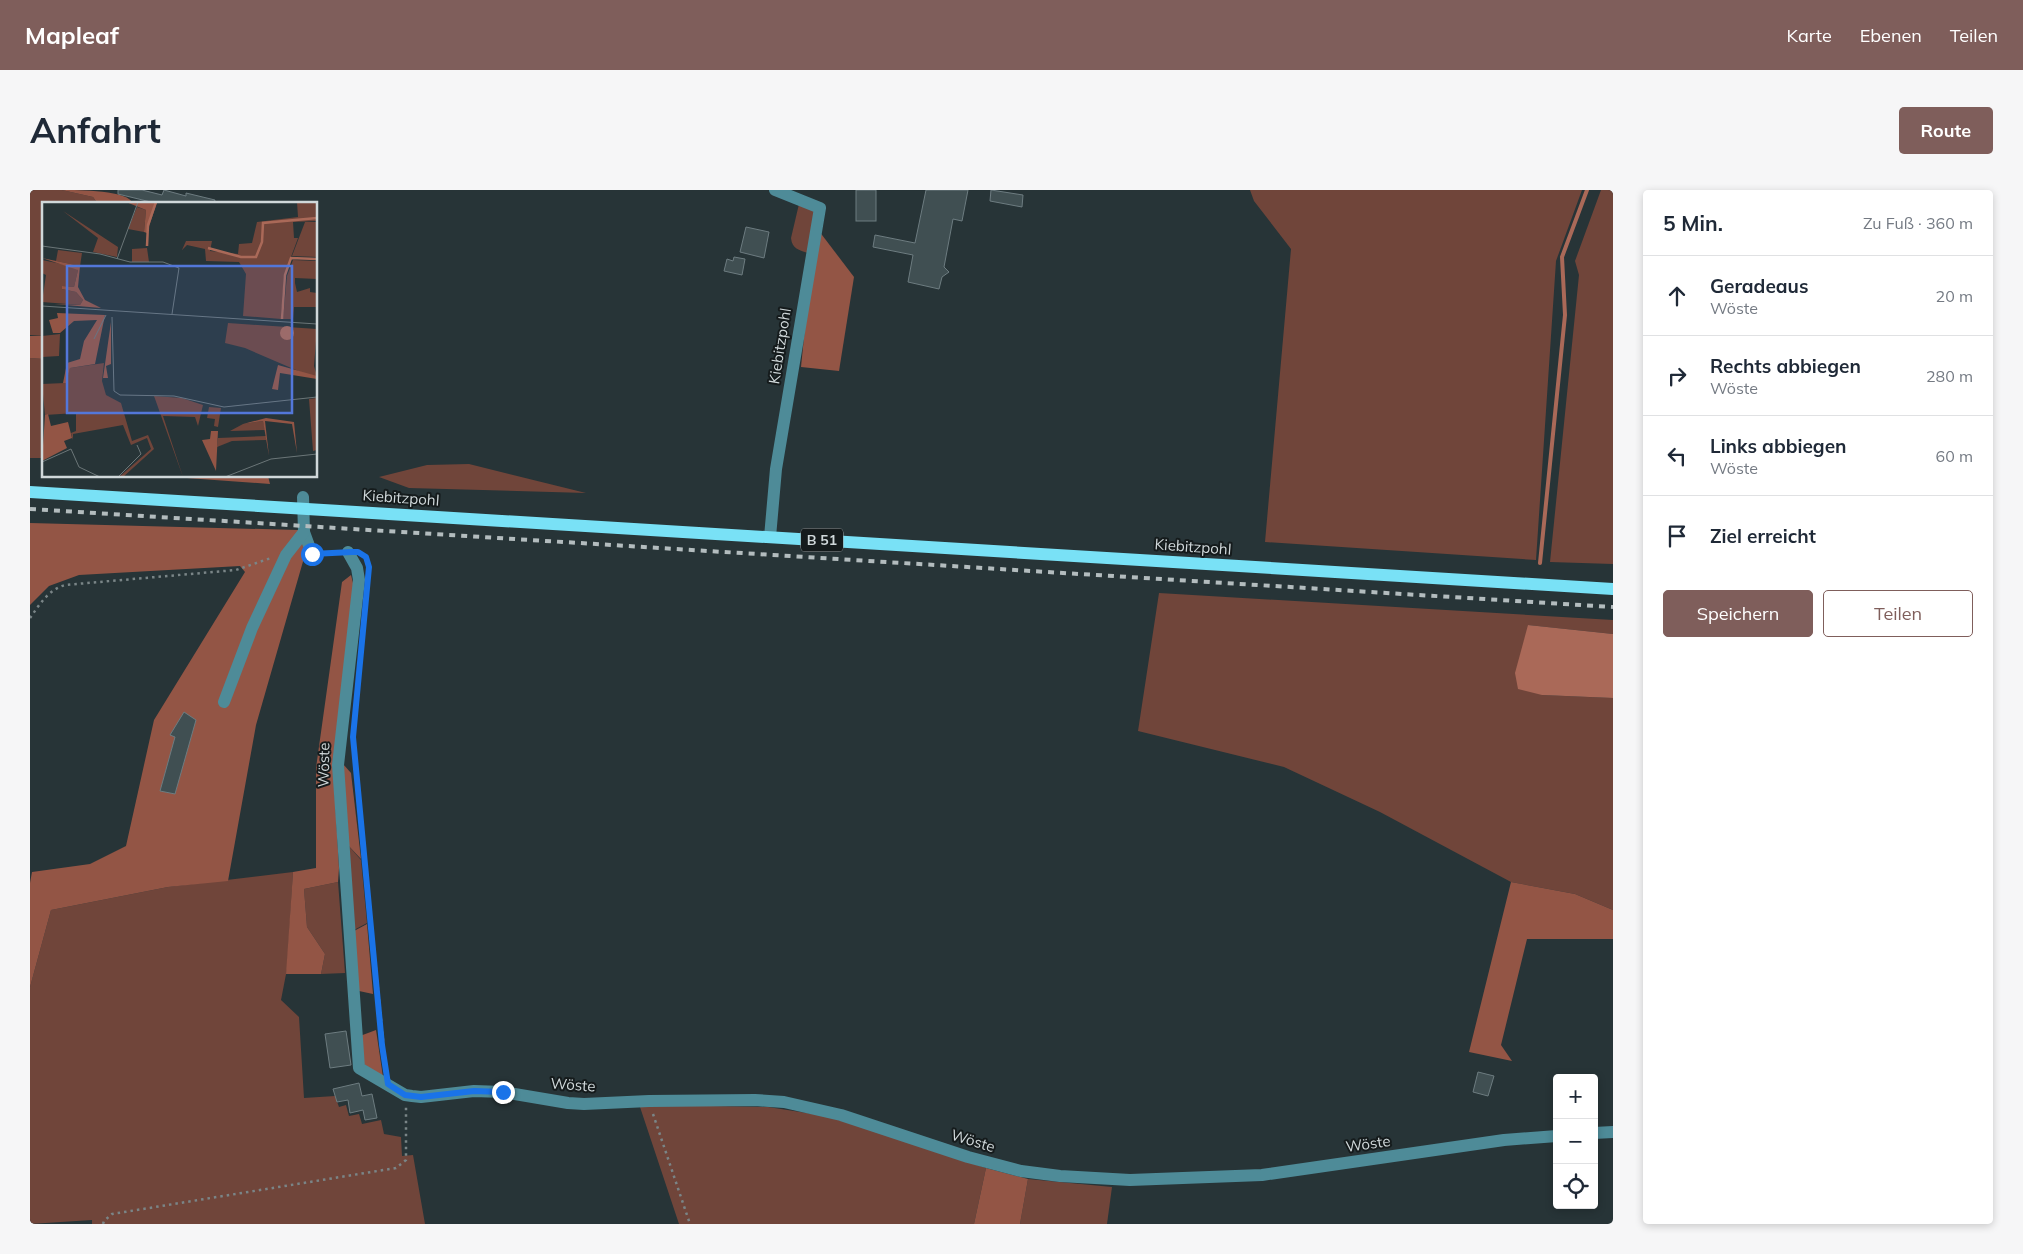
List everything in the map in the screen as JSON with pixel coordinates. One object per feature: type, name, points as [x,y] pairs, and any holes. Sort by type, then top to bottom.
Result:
[{"type":"main road","name":"Kiebitzpohl","points":[[30,492],[304,503],[770,537],[1613,589]]},
{"type":"street","name":"Kiebitzpohl","points":[[770,537],[776,469],[820,208],[775,190]]},
{"type":"street","points":[[304,503],[304,532],[312,554]]},
{"type":"street","points":[[224,702],[252,628],[286,555],[304,532]]},
{"type":"street","name":"Wöste","points":[[348,552],[357,568],[359,580],[338,765],[359,1068],[405,1095],[421,1097],[474,1091],[493,1091],[568,1103],[755,1100],[804,1106],[841,1115],[968,1157],[1021,1171],[1060,1176],[1130,1180],[1262,1175],[1504,1140],[1553,1136]]},
{"type":"street","points":[[1598,1133],[1613,1132]]},
{"type":"path","points":[[312,554],[348,552]]},
{"type":"path","points":[[30,618],[49,593],[65,585],[236,570],[279,555],[286,555]]},
{"type":"path","name":"Wöste","points":[[354,747],[382,1045],[388,1084]]},
{"type":"path","points":[[103,1224],[112,1214],[132,1210],[396,1168],[406,1160],[405,1095]]},
{"type":"path","points":[[649,1101],[690,1224]]},
{"type":"shaded area","points":[[30,190],[62,190],[93,197],[97,202],[42,202],[42,336],[30,335]]},
{"type":"shaded area","points":[[62,190],[113,193],[130,199],[132,202],[97,202],[93,197]]},
{"type":"shaded area","points":[[1250,190],[1582,190],[1556,261],[1536,560],[1265,542],[1291,249],[1254,201]]},
{"type":"shaded area","points":[[1601,190],[1613,190],[1613,564],[1550,562],[1579,275],[1575,261]]},
{"type":"shaded area","points":[[799,204],[817,213],[808,253],[796,248],[791,238]]},
{"type":"shaded area","points":[[819,231],[854,277],[839,371],[801,367],[809,288]]},
{"type":"shaded area","points":[[30,336],[42,336],[42,359],[30,358]]},
{"type":"shaded area","points":[[30,358],[42,359],[42,458],[30,458]]},
{"type":"shaded area","points":[[469,464],[586,493],[409,488],[379,477],[427,465]]},
{"type":"shaded area","points":[[187,478],[268,478],[270,484]]},
{"type":"shaded area","points":[[30,523],[298,530],[302,536],[304,558],[256,725],[228,881],[168,887],[51,910],[30,987],[30,883],[32,872],[90,864],[126,846],[154,720],[245,572],[240,566],[79,575],[49,586],[30,605]]},
{"type":"shaded area","points":[[351,575],[355,591],[333,764],[339,868],[338,882],[304,889],[307,927],[325,954],[321,974],[286,974],[293,872],[316,868],[316,768],[342,582]]},
{"type":"shaded area","points":[[1159,593],[1613,620],[1613,634],[1528,625],[1542,695],[1613,698],[1613,910],[1575,894],[1511,882],[1380,812],[1284,767],[1138,731]]},
{"type":"shaded area","points":[[1528,625],[1613,634],[1613,698],[1542,695],[1518,689],[1515,673]]},
{"type":"shaded area","points":[[343,764],[351,773],[361,859],[346,843]]},
{"type":"shaded area","points":[[347,844],[361,860],[367,923],[354,930]]},
{"type":"shaded area","points":[[293,872],[287,969],[281,1000],[299,1017],[304,1098],[335,1096],[339,1107],[346,1105],[349,1116],[359,1114],[362,1124],[381,1120],[384,1134],[401,1137],[402,1156],[413,1155],[425,1224],[92,1224],[92,1220],[30,1224],[30,987],[51,910],[168,887]]},
{"type":"shaded area","points":[[338,882],[345,973],[321,974],[325,954],[307,927],[304,889]]},
{"type":"shaded area","points":[[1511,882],[1575,894],[1613,910],[1613,939],[1527,939],[1501,1045],[1512,1061],[1469,1052]]},
{"type":"shaded area","points":[[367,924],[373,994],[359,991],[354,931]]},
{"type":"shaded area","points":[[376,1030],[383,1077],[362,1063],[360,1036]]},
{"type":"shaded area","points":[[659,1105],[768,1107],[839,1118],[986,1168],[974,1224],[679,1224],[640,1107]]},
{"type":"shaded area","points":[[986,1168],[1028,1179],[1020,1224],[974,1224]]},
{"type":"shaded area","points":[[1028,1179],[1112,1187],[1107,1224],[1020,1224]]},
{"type":"building","points":[[118,190],[142,190],[162,195],[164,190],[186,196],[186,193],[215,200],[214,202],[151,202],[118,194]]},
{"type":"building","points":[[856,190],[876,190],[876,221],[856,221]]},
{"type":"building","points":[[926,190],[968,190],[962,221],[953,219],[944,267],[949,272],[942,277],[939,289],[908,282],[913,255],[873,247],[875,235],[915,243]]},
{"type":"building","points":[[991,190],[1023,195],[1022,207],[990,201]]},
{"type":"building","points":[[746,227],[769,232],[764,258],[740,252]]},
{"type":"building","points":[[734,257],[745,259],[742,275],[724,271],[727,259],[733,261]]},
{"type":"building","points":[[184,712],[196,720],[175,794],[160,791],[175,737],[170,735]]},
{"type":"building","points":[[346,1031],[351,1065],[330,1068],[325,1034]]},
{"type":"building","points":[[1478,1072],[1494,1076],[1488,1096],[1473,1092]]},
{"type":"building","points":[[359,1083],[362,1096],[372,1094],[377,1118],[365,1120],[363,1110],[350,1113],[348,1100],[337,1102],[333,1089]]},
{"type":"waterway","points":[[1540,563],[1565,315],[1562,257],[1587,190]]},
{"type":"railway","points":[[30,509],[1613,607]]},
{"type":"route","points":[[312,554],[358,552],[366,557],[369,567],[353,737],[382,1045],[388,1084],[405,1095],[421,1097],[474,1091],[503,1092]]}]
